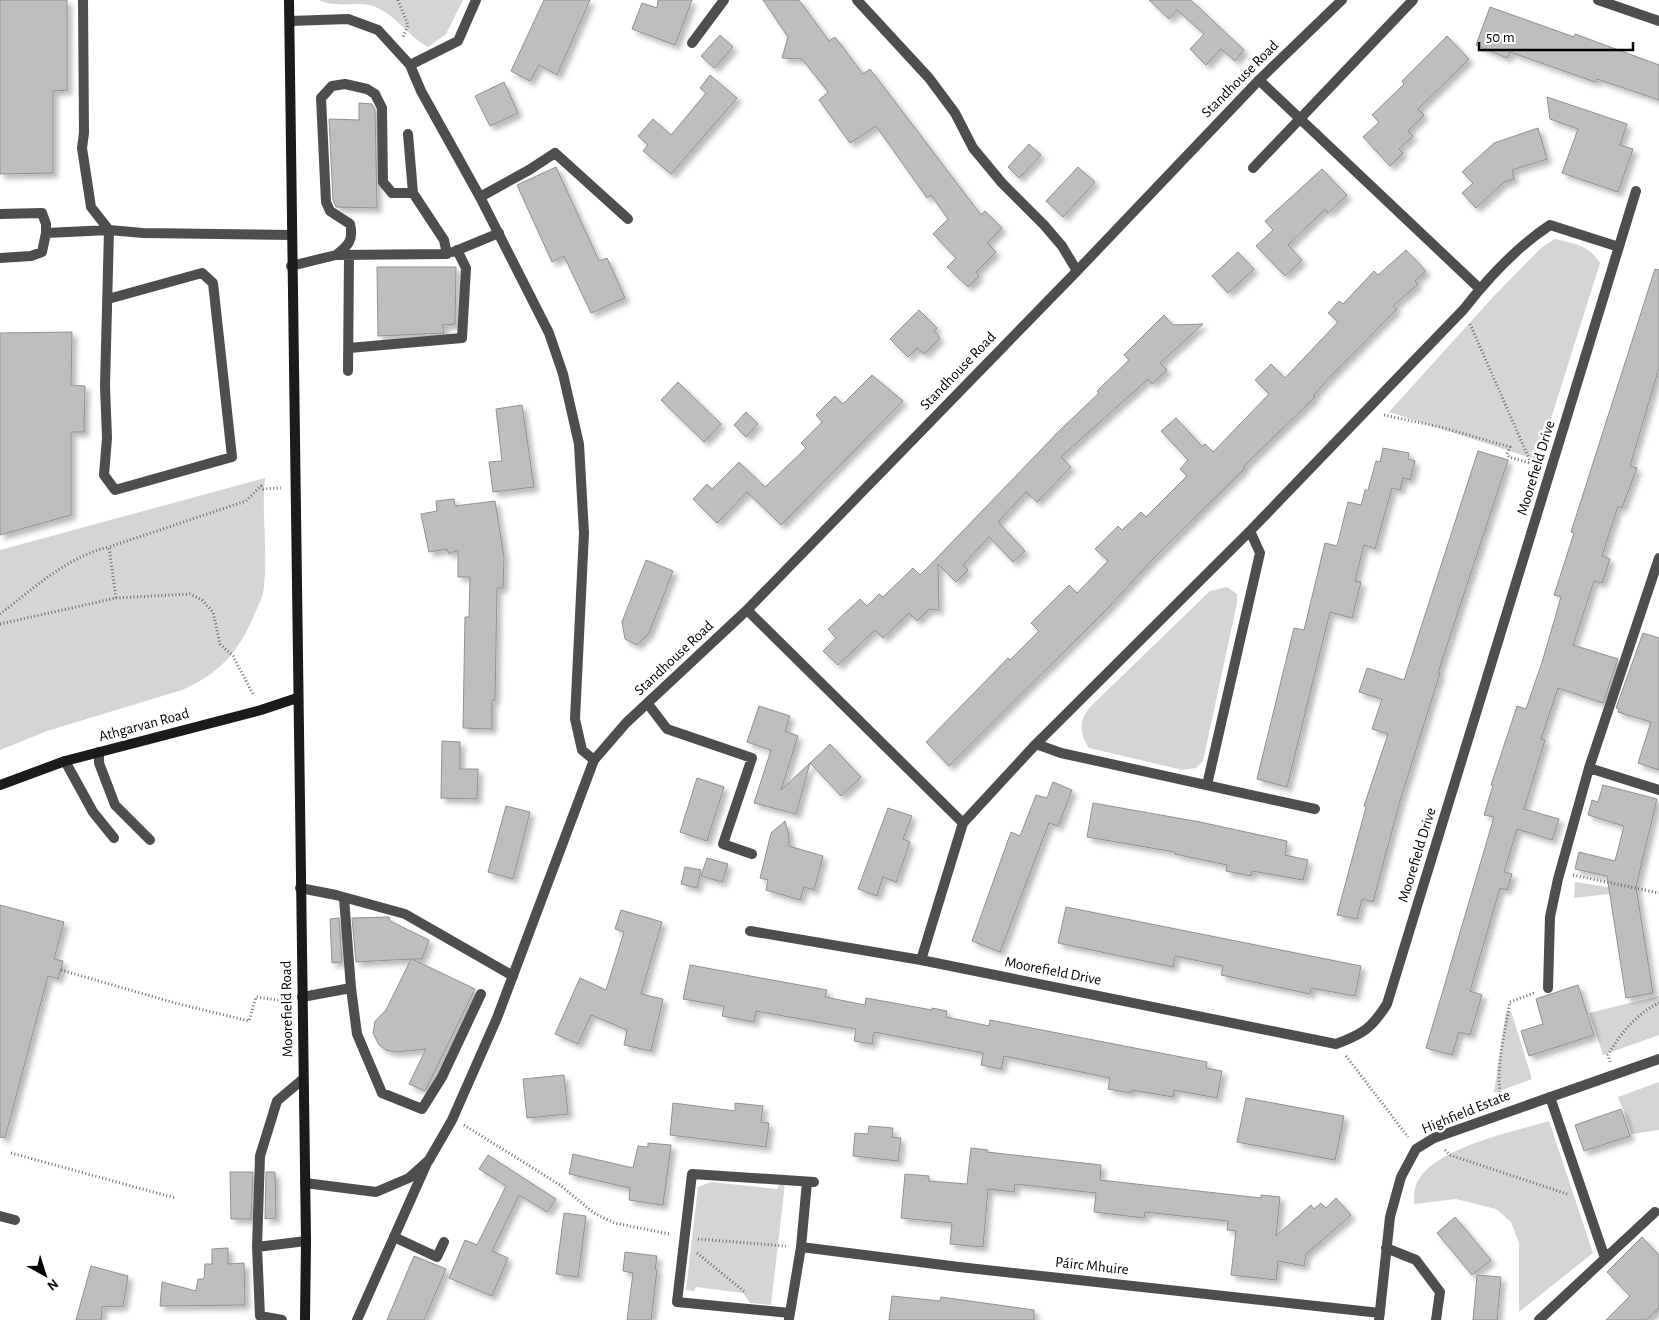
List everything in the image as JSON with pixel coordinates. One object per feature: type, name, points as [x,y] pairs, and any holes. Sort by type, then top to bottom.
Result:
[{"type":"main road","name":"Moorefield Road","points":[[289,0],[291,266],[296,487],[297,698],[306,1241],[304,1320]]},
{"type":"main road","name":"Athgarvan Road","points":[[0,785],[99,752],[262,710],[297,698]]},
{"type":"street","points":[[83,0],[84,133],[82,148],[92,207],[109,230],[106,386],[107,438],[104,475],[115,490],[232,458],[213,283],[202,273],[108,300]]},
{"type":"street","points":[[410,65],[458,41],[476,0]]},
{"type":"street","points":[[692,43],[724,0]]},
{"type":"street","points":[[857,0],[929,78],[955,113],[972,148],[1002,183],[1062,246],[1077,271]]},
{"type":"street","name":"Standhouse Road","points":[[594,760],[626,723],[747,610],[1077,271],[1259,80],[1342,0]]},
{"type":"street","points":[[1253,168],[1413,0]]},
{"type":"street","points":[[1598,0],[1659,20]]},
{"type":"street","points":[[290,21],[348,19],[378,30],[410,65],[421,91],[480,197],[549,332],[563,374],[578,444],[584,533],[575,719],[582,750],[594,760],[513,976],[452,1120],[429,1160],[357,1320]]},
{"type":"street","points":[[1259,80],[1298,120],[1480,289]]},
{"type":"street","points":[[336,255],[349,245],[352,233],[350,224],[330,211],[326,202],[321,98],[332,86],[345,84],[367,89],[375,94],[382,108],[383,182],[392,193],[413,193]]},
{"type":"street","points":[[408,134],[413,193],[444,240],[447,254]]},
{"type":"street","points":[[480,197],[529,170],[555,153],[628,218]]},
{"type":"street","name":"Moorefield Drive","points":[[750,932],[921,960],[1336,1044],[1358,1036],[1375,1023],[1387,1004],[1636,191]]},
{"type":"street","points":[[0,214],[42,213],[46,224],[42,252],[30,256],[0,258]]},
{"type":"street","points":[[921,960],[963,822],[1036,744],[1250,531],[1464,309],[1480,289],[1520,250],[1550,225],[1619,247]]},
{"type":"street","points":[[46,233],[109,230],[143,233],[292,235]]},
{"type":"street","points":[[291,266],[336,255],[447,254],[499,233]]},
{"type":"street","points":[[349,348],[462,338],[466,268],[457,250]]},
{"type":"street","points":[[348,371],[349,256]]},
{"type":"street","points":[[1207,785],[1260,553],[1250,531]]},
{"type":"street","points":[[1548,988],[1550,917],[1560,871],[1590,768],[1659,558]]},
{"type":"street","points":[[747,610],[963,822]]},
{"type":"street","points":[[648,704],[667,729],[752,758],[723,844],[752,854]]},
{"type":"street","points":[[1036,744],[1061,753],[1315,809]]},
{"type":"street","points":[[99,752],[99,763],[115,805],[150,840]]},
{"type":"street","points":[[65,762],[93,812],[114,838]]},
{"type":"street","points":[[1590,768],[1659,790]]},
{"type":"street","points":[[300,888],[405,914],[513,976]]},
{"type":"street","points":[[344,898],[351,988],[357,1034],[382,1093],[422,1109],[442,1077],[481,994]]},
{"type":"street","points":[[302,997],[351,988]]},
{"type":"street","name":"Highfield Estate","points":[[1380,1316],[1390,1217],[1401,1177],[1416,1149],[1434,1138],[1659,1058]]},
{"type":"street","points":[[282,1320],[260,1316],[257,1248],[260,1156],[277,1101],[303,1079]]},
{"type":"street","points":[[1550,1097],[1605,1258]]},
{"type":"street","points":[[305,1183],[376,1192],[408,1178],[429,1160]]},
{"type":"street","points":[[692,1174],[811,1182],[790,1317],[768,1311],[677,1302],[685,1238],[692,1174]]},
{"type":"street","points":[[1539,1320],[1655,1212]]},
{"type":"street","points":[[0,1216],[15,1220]]},
{"type":"street","points":[[394,1237],[437,1257],[444,1242]]},
{"type":"street","points":[[257,1248],[306,1241]]},
{"type":"street","name":"Páirc Mhuire","points":[[801,1247],[1380,1316]]},
{"type":"street","points":[[1386,1248],[1416,1260],[1440,1292],[1436,1320]]},
{"type":"path","points":[[398,0],[408,25],[398,52]]},
{"type":"path","points":[[1464,309],[1530,463]]},
{"type":"path","points":[[1366,411],[1444,428],[1510,447],[1507,454],[1509,457],[1551,471]]},
{"type":"path","points":[[0,614],[65,566],[96,550],[246,501],[261,486],[263,486],[263,489],[296,487]]},
{"type":"path","points":[[109,547],[116,598]]},
{"type":"path","points":[[0,624],[116,598],[190,594],[202,600],[213,612],[220,644],[233,656],[262,710]]},
{"type":"path","points":[[1560,871],[1659,893]]},
{"type":"path","points":[[61,970],[175,1003],[249,1021],[256,997],[278,1000],[302,997]]},
{"type":"path","points":[[1504,1112],[1499,1091],[1503,1046],[1510,1002],[1548,988]]},
{"type":"path","points":[[1614,1074],[1608,1055],[1613,1045],[1644,1010],[1659,1003]]},
{"type":"path","points":[[1336,1044],[1408,1137]]},
{"type":"path","points":[[452,1120],[470,1128],[560,1185],[581,1203],[614,1223],[685,1238],[801,1247]]},
{"type":"path","points":[[1434,1138],[1450,1156],[1585,1199]]},
{"type":"path","points":[[11,1153],[175,1198]]},
{"type":"path","points":[[685,1238],[692,1250],[768,1311]]},
{"type":"shaded area","points":[[319,0],[463,0],[446,34],[428,47],[378,8],[363,4],[331,4]]},
{"type":"shaded area","points":[[1555,239],[1586,249],[1600,263],[1538,460],[1389,412],[1493,297],[1542,247]]},
{"type":"shaded area","points":[[265,478],[265,579],[263,594],[242,640],[226,660],[207,677],[182,690],[47,731],[0,750],[0,550]]},
{"type":"shaded area","points":[[1227,587],[1237,594],[1237,603],[1203,761],[1196,768],[1183,770],[1089,748],[1083,738],[1082,722],[1090,707],[1210,591]]},
{"type":"shaded area","points":[[1575,882],[1634,891],[1574,898]]},
{"type":"shaded area","points":[[1659,996],[1659,1035],[1603,1055],[1589,1013]]},
{"type":"shaded area","points":[[1511,1011],[1532,1079],[1494,1093],[1506,1012]]},
{"type":"shaded area","points":[[1659,1082],[1659,1130],[1632,1134],[1618,1097]]},
{"type":"shaded area","points":[[1549,1121],[1593,1253],[1519,1312],[1519,1243],[1511,1222],[1496,1209],[1456,1199],[1414,1204],[1415,1189],[1424,1172],[1455,1151],[1495,1136]]},
{"type":"shaded area","points":[[711,1182],[777,1189],[780,1184],[785,1183],[771,1305],[750,1303],[743,1293],[696,1287],[694,1291],[686,1290],[698,1187]]},
{"type":"building","points":[[0,0],[67,0],[67,90],[53,91],[53,173],[0,174]]},
{"type":"building","points":[[544,0],[590,0],[557,75],[539,65],[530,81],[511,71]]},
{"type":"building","points":[[658,0],[692,0],[675,45],[632,29],[642,3],[657,8]]},
{"type":"building","points":[[763,0],[799,0],[829,41],[835,37],[863,74],[870,69],[981,215],[985,211],[1002,228],[987,243],[996,252],[976,272],[979,276],[968,287],[947,267],[956,258],[933,234],[948,219],[931,195],[927,198],[876,126],[850,143],[819,100],[828,92],[802,59],[782,58],[788,37]]},
{"type":"building","points":[[1149,0],[1191,0],[1244,50],[1235,61],[1221,49],[1206,65],[1190,49],[1204,34],[1177,10],[1169,19]]},
{"type":"building","points":[[1490,7],[1574,37],[1575,34],[1659,65],[1659,100],[1597,79],[1595,82],[1510,52],[1507,58],[1476,45]]},
{"type":"building","points":[[720,35],[733,47],[714,68],[701,56]]},
{"type":"building","points":[[1447,36],[1469,59],[1418,109],[1424,115],[1408,131],[1413,136],[1399,149],[1403,153],[1390,166],[1363,137],[1379,122],[1372,115],[1404,84],[1402,81]]},
{"type":"building","points":[[710,75],[737,98],[671,174],[643,151],[648,145],[638,136],[653,119],[671,135],[706,93],[700,88]]},
{"type":"building","points":[[504,82],[518,113],[490,126],[475,96]]},
{"type":"building","points":[[1547,97],[1627,124],[1620,145],[1633,149],[1618,192],[1562,173],[1578,129],[1550,119]]},
{"type":"building","points":[[359,103],[372,104],[375,110],[377,208],[336,207],[333,200],[329,119],[359,120]]},
{"type":"building","points":[[1538,128],[1547,159],[1512,170],[1514,179],[1504,182],[1476,208],[1462,193],[1473,183],[1462,172],[1494,143]]},
{"type":"building","points":[[1029,144],[1041,155],[1019,178],[1008,167]]},
{"type":"building","points":[[556,167],[599,261],[607,258],[625,298],[591,313],[564,256],[552,262],[517,185]]},
{"type":"building","points":[[1078,167],[1095,182],[1063,217],[1046,201]]},
{"type":"building","points":[[1322,169],[1347,195],[1328,213],[1325,209],[1288,245],[1302,260],[1285,276],[1256,246],[1273,230],[1265,221]]},
{"type":"building","points":[[1406,250],[1426,271],[1415,281],[1418,284],[1393,306],[1397,309],[1329,378],[1313,396],[1315,397],[1243,467],[1245,468],[1152,560],[1108,608],[949,766],[926,742],[1008,658],[1010,660],[1039,631],[1031,623],[1069,585],[1077,593],[1108,561],[1095,549],[1118,526],[1122,530],[1141,512],[1146,517],[1187,476],[1180,469],[1188,460],[1161,431],[1176,418],[1202,446],[1205,444],[1213,452],[1269,394],[1255,380],[1271,364],[1285,378],[1338,322],[1328,313],[1339,301],[1343,304],[1374,271],[1378,275]]},
{"type":"building","points":[[1238,252],[1254,269],[1228,293],[1212,276]]},
{"type":"building","points":[[377,267],[456,267],[455,324],[443,325],[444,333],[378,336]]},
{"type":"building","points":[[1655,269],[1659,270],[1659,368],[1630,466],[1637,468],[1622,508],[1618,506],[1602,556],[1610,559],[1602,583],[1594,581],[1573,645],[1618,659],[1603,703],[1558,688],[1541,739],[1545,740],[1524,809],[1559,819],[1552,840],[1517,829],[1504,872],[1512,874],[1507,890],[1500,888],[1470,991],[1482,995],[1470,1035],[1459,1032],[1452,1055],[1426,1048],[1494,817],[1484,815],[1493,785],[1491,785],[1517,706],[1526,709],[1543,659],[1561,597],[1554,595],[1574,533],[1571,532]]},
{"type":"building","points":[[919,310],[937,328],[934,331],[940,338],[924,354],[917,348],[908,357],[890,339]]},
{"type":"building","points":[[1164,315],[1173,325],[1203,324],[1160,363],[1167,370],[1152,384],[1148,379],[1061,457],[1071,467],[1037,502],[1026,492],[998,522],[1025,551],[1013,562],[989,537],[963,565],[968,570],[956,582],[938,564],[939,610],[929,609],[917,621],[909,613],[883,638],[875,630],[838,665],[823,651],[836,638],[828,629],[860,599],[867,606],[879,594],[883,597],[913,568],[920,575],[1061,429],[1099,393],[1097,391],[1129,360],[1124,355]]},
{"type":"building","points":[[72,332],[71,385],[85,386],[84,432],[71,432],[71,515],[0,535],[0,333]]},
{"type":"building","points":[[872,375],[903,401],[781,525],[747,492],[717,523],[693,499],[707,484],[712,489],[739,462],[765,487],[806,448],[801,443],[822,422],[816,415],[835,396],[843,404]]},
{"type":"building","points":[[678,382],[721,424],[704,442],[661,400]]},
{"type":"building","points":[[522,405],[534,487],[493,492],[489,462],[502,461],[496,409]]},
{"type":"building","points":[[746,412],[758,424],[746,437],[734,425]]},
{"type":"building","points":[[1383,448],[1409,453],[1408,459],[1415,461],[1410,480],[1403,478],[1400,490],[1392,488],[1375,549],[1364,545],[1355,581],[1361,582],[1352,618],[1330,612],[1287,787],[1257,779],[1294,628],[1304,630],[1325,543],[1337,546],[1348,502],[1361,505],[1365,490],[1368,490],[1376,461],[1380,462]]},
{"type":"building","points":[[1478,451],[1508,460],[1438,673],[1440,673],[1400,801],[1373,902],[1362,899],[1357,919],[1337,915],[1366,807],[1364,806],[1388,734],[1372,729],[1382,699],[1359,692],[1367,668],[1404,680]]},
{"type":"building","points":[[454,499],[455,506],[495,501],[504,557],[503,588],[497,588],[495,700],[492,700],[492,729],[463,728],[465,617],[469,617],[470,577],[458,577],[458,550],[449,554],[447,549],[429,552],[421,514],[437,511],[436,501]]},
{"type":"building","points":[[646,560],[673,571],[649,633],[637,645],[625,639],[622,622]]},
{"type":"building","points":[[1643,633],[1659,638],[1659,770],[1638,763],[1651,722],[1618,712],[1619,709],[1616,708]]},
{"type":"building","points":[[759,706],[790,716],[785,731],[798,736],[781,790],[810,763],[796,814],[754,803],[771,750],[747,742]]},
{"type":"building","points":[[442,741],[460,742],[460,769],[478,769],[477,799],[441,798]]},
{"type":"building","points":[[830,744],[861,777],[841,796],[810,763]]},
{"type":"building","points":[[697,778],[724,787],[707,841],[680,832]]},
{"type":"building","points":[[1053,782],[1072,790],[1058,826],[1049,823],[1000,952],[972,941],[1011,832],[1020,836],[1036,795],[1047,798]]},
{"type":"building","points":[[1603,785],[1657,799],[1636,887],[1653,993],[1626,998],[1607,876],[1575,869],[1579,852],[1615,861],[1624,826],[1588,815],[1592,800],[1598,802]]},
{"type":"building","points":[[1093,803],[1200,822],[1287,841],[1285,855],[1308,860],[1303,880],[1252,871],[1251,876],[1226,871],[1227,865],[1175,854],[1175,852],[1087,837]]},
{"type":"building","points":[[506,806],[530,812],[513,879],[488,872]]},
{"type":"building","points":[[888,808],[912,816],[903,839],[910,842],[896,882],[883,877],[877,896],[858,889]]},
{"type":"building","points":[[785,821],[789,835],[789,846],[823,856],[814,890],[804,887],[800,900],[766,890],[768,880],[760,878],[771,833]]},
{"type":"building","points":[[707,858],[728,864],[722,882],[701,876]]},
{"type":"building","points":[[685,867],[701,870],[697,888],[681,884]]},
{"type":"building","points":[[0,905],[64,922],[54,959],[63,961],[58,979],[48,976],[5,1138],[0,1137]]},
{"type":"building","points":[[1066,907],[1361,966],[1355,996],[1311,988],[1310,994],[1221,975],[1223,966],[1175,956],[1173,967],[1058,943]]},
{"type":"building","points":[[621,910],[662,922],[641,994],[663,999],[651,1051],[624,1045],[627,1030],[591,1015],[578,1044],[555,1034],[580,978],[606,990],[624,932],[615,929]]},
{"type":"building","points":[[389,917],[390,921],[429,940],[422,959],[412,959],[475,989],[425,1091],[409,1084],[426,1049],[396,1052],[386,1050],[379,1045],[373,1033],[375,1021],[386,1010],[411,959],[356,962],[352,918]]},
{"type":"building","points":[[339,918],[342,962],[332,963],[330,919]]},
{"type":"building","points":[[690,965],[827,990],[825,997],[865,1005],[866,998],[932,1010],[932,1008],[947,1011],[946,1017],[989,1026],[990,1020],[1207,1062],[1206,1068],[1222,1071],[1217,1098],[1174,1090],[1173,1097],[1132,1090],[1131,1093],[1108,1089],[1110,1078],[1004,1056],[1001,1069],[981,1065],[983,1053],[874,1032],[872,1044],[854,1041],[856,1029],[756,1011],[754,1022],[722,1016],[724,1006],[683,999]]},
{"type":"building","points":[[1578,985],[1594,1035],[1529,1056],[1521,1031],[1543,1024],[1536,999]]},
{"type":"building","points":[[564,1075],[568,1114],[527,1118],[523,1079]]},
{"type":"building","points":[[1246,1098],[1344,1116],[1335,1160],[1237,1142]]},
{"type":"building","points":[[673,1103],[735,1111],[735,1103],[763,1106],[761,1122],[769,1123],[766,1147],[670,1135]]},
{"type":"building","points":[[1621,1109],[1630,1136],[1584,1151],[1575,1125]]},
{"type":"building","points":[[869,1126],[893,1128],[892,1137],[901,1138],[898,1161],[853,1156],[855,1133],[868,1134]]},
{"type":"building","points":[[648,1143],[671,1145],[663,1205],[629,1200],[630,1188],[569,1174],[573,1154],[633,1168],[638,1146],[648,1147]]},
{"type":"building","points":[[971,1148],[988,1150],[987,1152],[1101,1165],[1100,1180],[1261,1198],[1261,1195],[1280,1197],[1276,1236],[1311,1205],[1314,1209],[1321,1203],[1326,1208],[1336,1198],[1351,1215],[1306,1254],[1304,1266],[1278,1261],[1276,1280],[1231,1275],[1236,1231],[1227,1230],[1228,1221],[1145,1212],[1144,1218],[1094,1212],[1096,1193],[1015,1184],[1014,1192],[988,1189],[983,1247],[950,1244],[952,1223],[901,1218],[905,1174],[929,1176],[929,1181],[967,1184]]},
{"type":"building","points":[[488,1155],[556,1199],[547,1212],[519,1195],[492,1251],[508,1258],[492,1296],[449,1278],[465,1240],[477,1245],[506,1186],[479,1169]]},
{"type":"building","points":[[230,1172],[253,1172],[251,1219],[231,1219]]},
{"type":"building","points":[[266,1172],[275,1172],[276,1218],[265,1219]]},
{"type":"building","points":[[564,1213],[586,1216],[578,1277],[556,1274]]},
{"type":"building","points":[[1455,1217],[1491,1260],[1472,1275],[1437,1233]]},
{"type":"building","points":[[1642,1237],[1659,1255],[1659,1308],[1646,1320],[1606,1320],[1630,1296],[1607,1272]]},
{"type":"building","points":[[228,1248],[228,1264],[244,1263],[245,1305],[160,1306],[162,1282],[196,1291],[198,1279],[204,1279],[205,1264],[212,1264],[212,1249]]},
{"type":"building","points":[[625,1252],[657,1256],[651,1320],[627,1320],[633,1273],[623,1271]]},
{"type":"building","points":[[414,1256],[446,1269],[424,1320],[387,1320]]},
{"type":"building","points":[[91,1266],[128,1276],[123,1306],[102,1307],[101,1320],[76,1320]]},
{"type":"building","points":[[1477,1275],[1501,1277],[1497,1320],[1473,1320]]},
{"type":"building","points":[[892,1296],[940,1301],[941,1297],[1034,1310],[1034,1320],[889,1320]]}]
